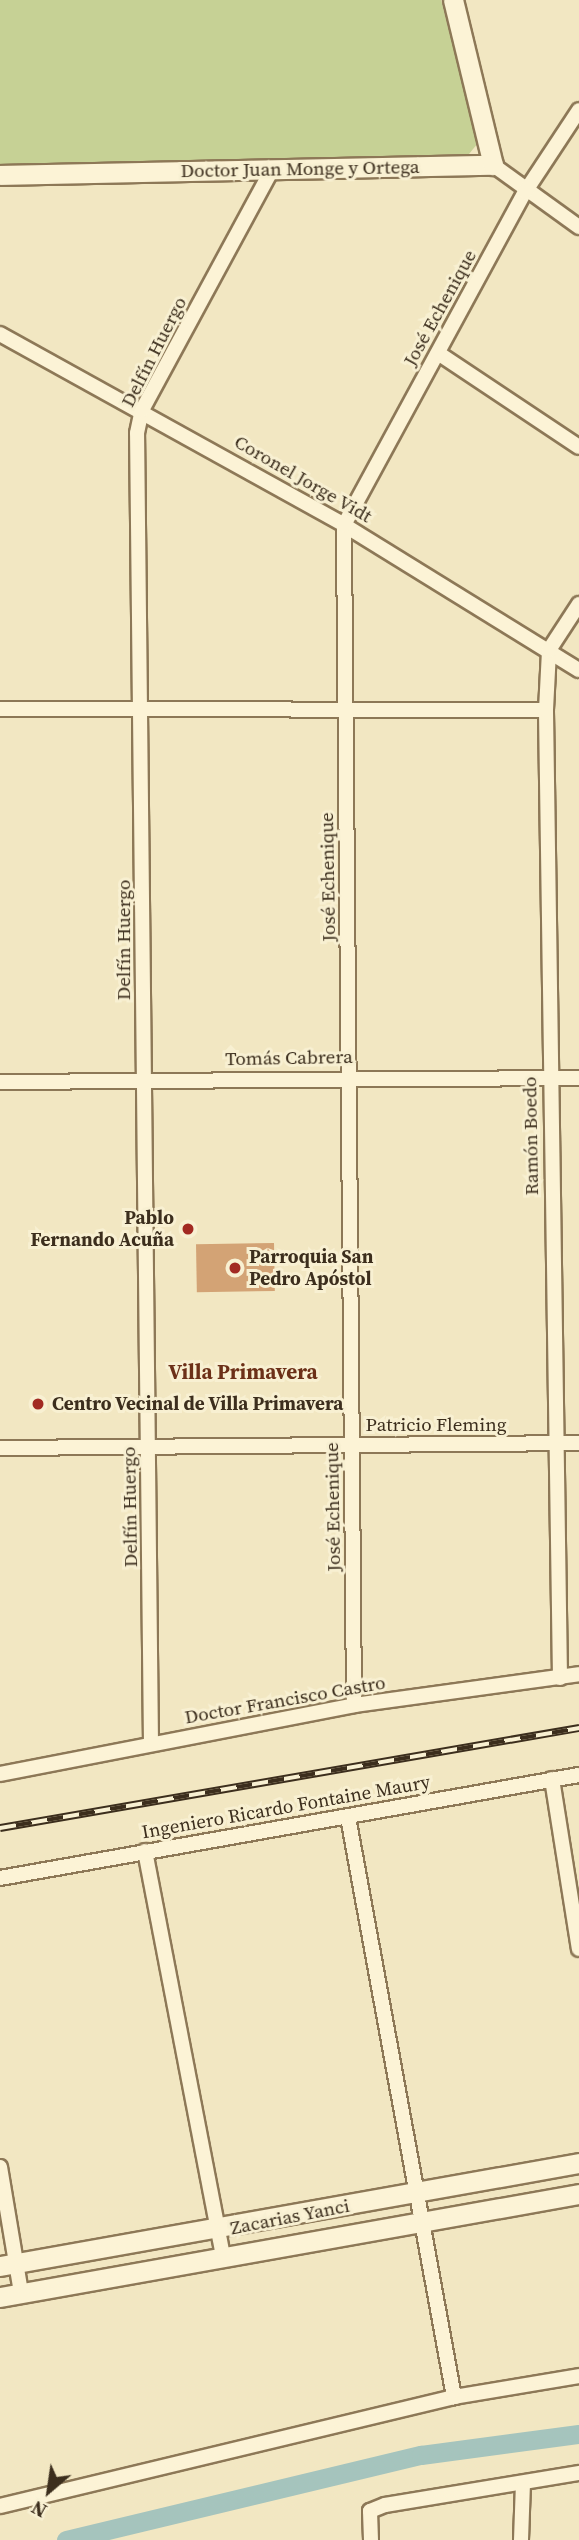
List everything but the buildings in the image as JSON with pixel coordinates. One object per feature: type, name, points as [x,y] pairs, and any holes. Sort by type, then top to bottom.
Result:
[{"type":"street","points":[[453,0],[493,165],[525,192],[579,227]]},
{"type":"street","name":"José Echenique","points":[[354,1705],[344,524],[525,192],[579,110]]},
{"type":"street","name":"Doctor Juan Monge y Ortega","points":[[0,175],[493,165]]},
{"type":"street","name":"Delfín Huergo","points":[[151,1744],[143,710],[137,433],[142,410],[272,170]]},
{"type":"street","name":"Coronel Jorge Vidt","points":[[0,334],[142,410],[344,524],[579,670]]},
{"type":"street","points":[[438,354],[579,447]]},
{"type":"street","name":"Ramón Boedo","points":[[561,1678],[554,1444],[545,709],[549,650],[579,604]]},
{"type":"street","points":[[0,709],[545,709]]},
{"type":"street","name":"Tomás Cabrera","points":[[0,1082],[350,1076],[579,1078]]},
{"type":"street","name":"Patricio Fleming","points":[[0,1448],[148,1444],[579,1443]]},
{"type":"street","name":"Doctor Francisco Castro","points":[[0,1774],[354,1705],[579,1674]]},
{"type":"street","name":"Ingeniero Ricardo Fontaine Maury","points":[[0,1878],[579,1775]]},
{"type":"street","points":[[552,1779],[579,1949]]},
{"type":"street","points":[[348,1817],[419,2192],[454,2397]]},
{"type":"street","points":[[145,1851],[223,2257]]},
{"type":"street","name":"Zacarias Yanci","points":[[8,2264],[217,2231],[579,2163]]},
{"type":"street","points":[[0,2167],[8,2264],[21,2293]]},
{"type":"street","name":"Zacarias Yanci","points":[[0,2297],[579,2194]]},
{"type":"street","points":[[0,2506],[454,2397],[579,2376]]},
{"type":"street","points":[[370,2540],[370,2511],[385,2505],[579,2473]]},
{"type":"street","points":[[521,2540],[523,2484]]},
{"type":"green space","points":[[0,0],[441,0],[478,143],[469,154],[0,168]]},
{"type":"waterway","points":[[66,2540],[421,2455],[579,2434]]},
{"type":"railway","points":[[0,1828],[579,1728]]},
{"type":"place","name":"Pablo Fernando Acuña","points":[[188,1229]]},
{"type":"place","name":"Parroquia San Pedro Apóstol","points":[[235,1268]]},
{"type":"place","name":"Centro Vecinal de Villa Primavera","points":[[38,1404]]},
{"type":"district","name":"Villa Primavera","points":[[243,1372]]}]
